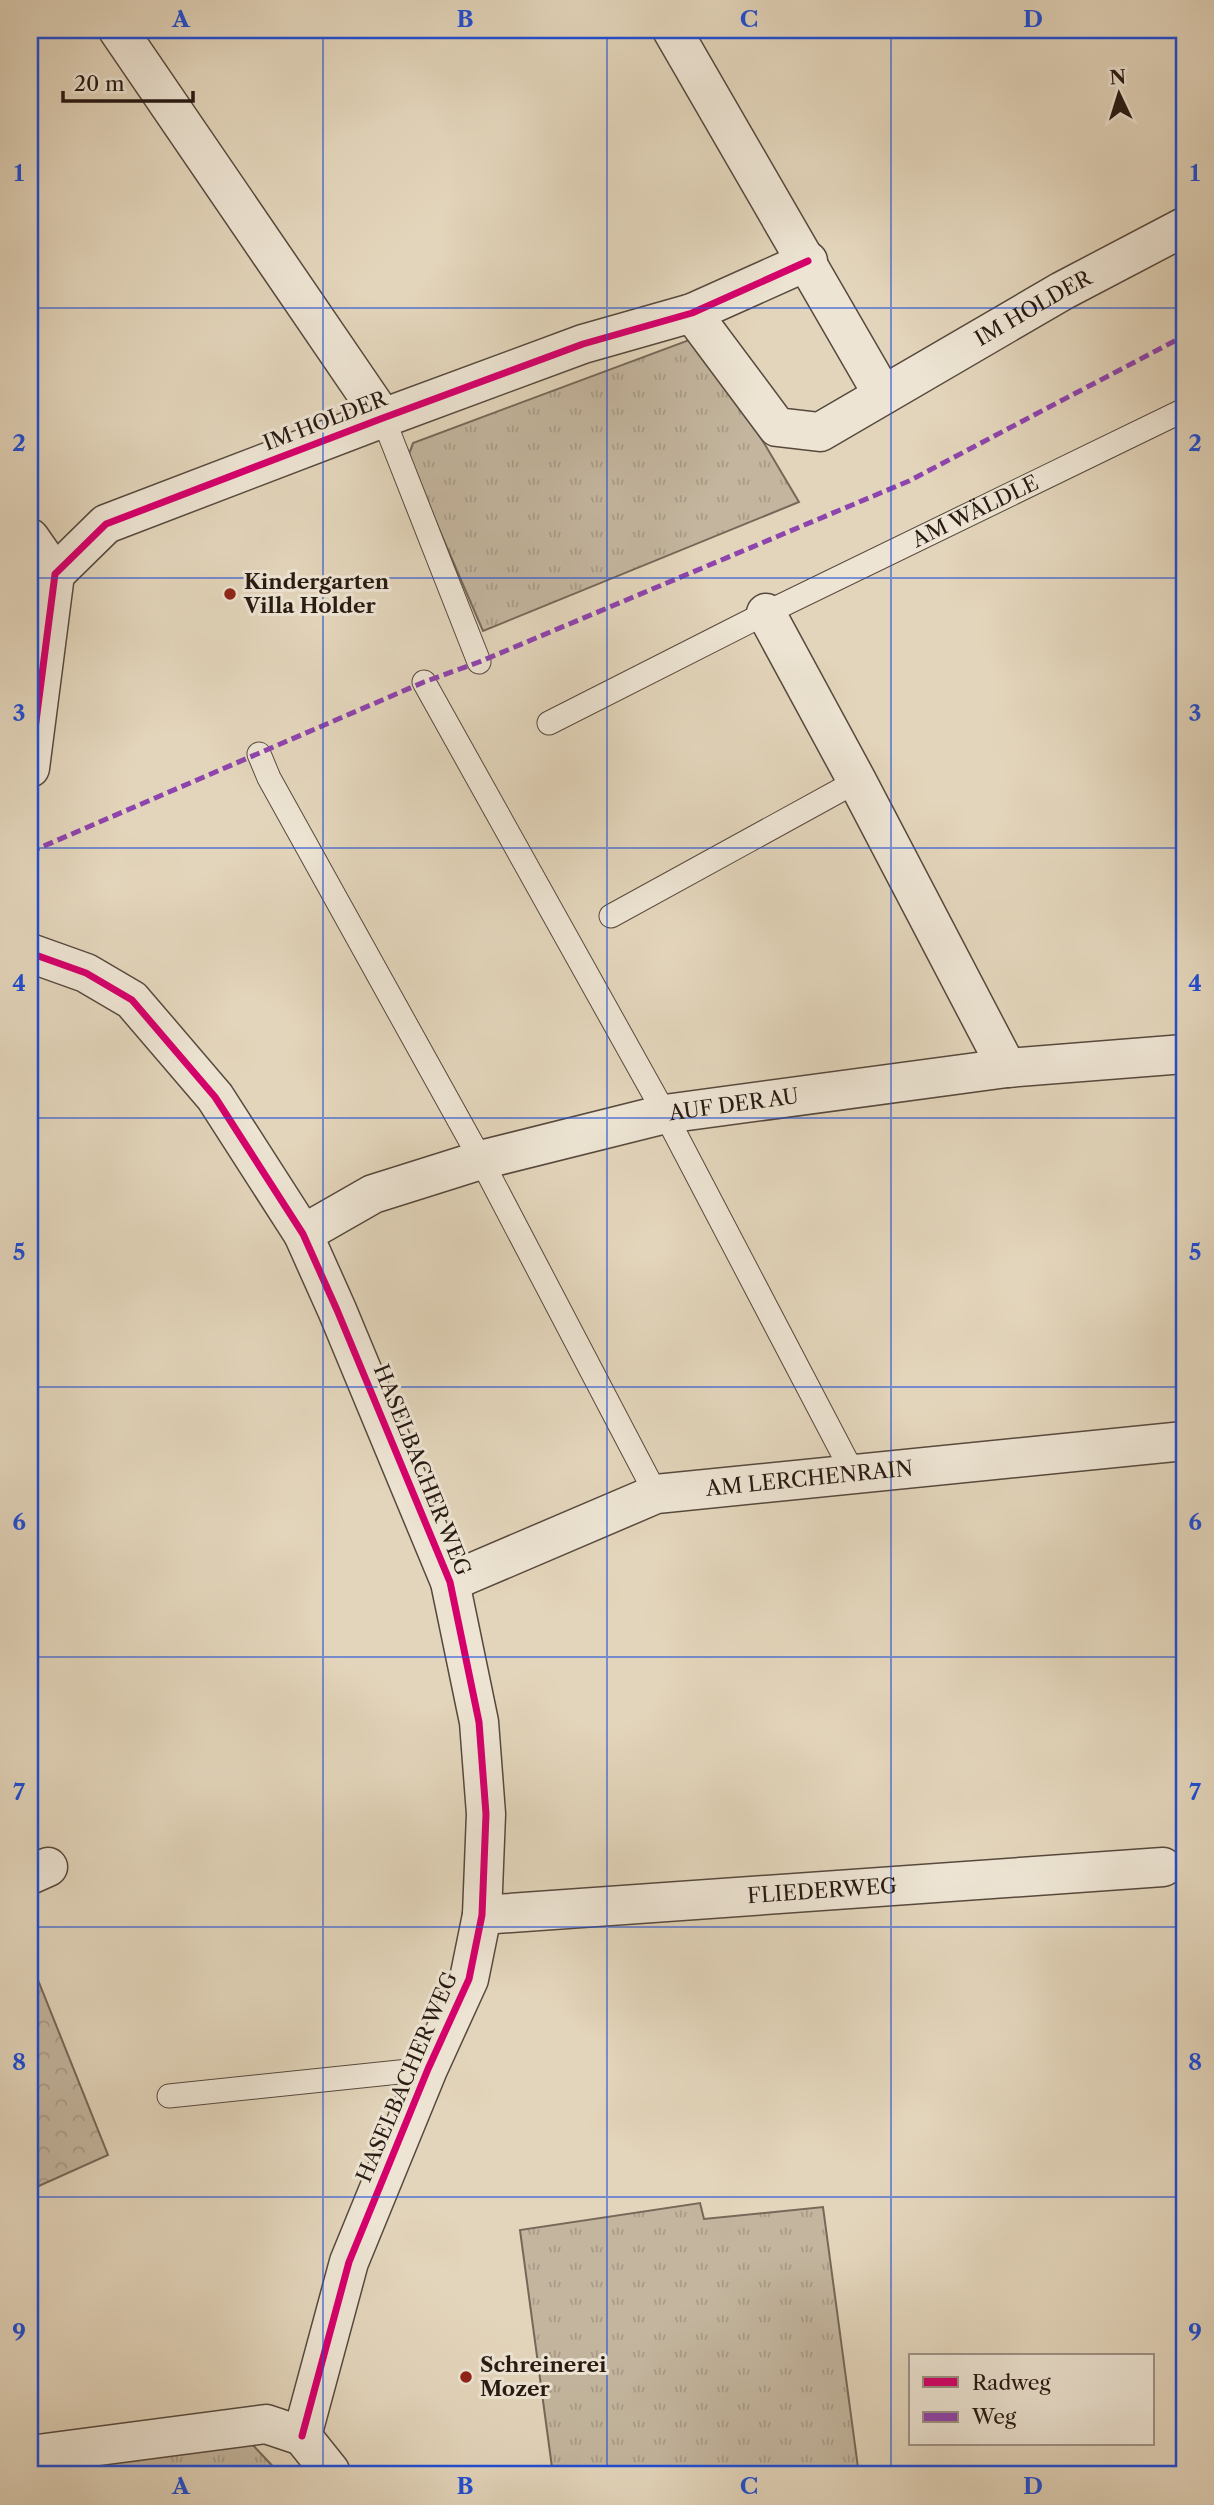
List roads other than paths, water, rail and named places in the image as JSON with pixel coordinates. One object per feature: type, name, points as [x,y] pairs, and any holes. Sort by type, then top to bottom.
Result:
[{"type":"street","name":"IM HOLDER","points":[[118,30],[383,418]]},
{"type":"street","points":[[673,30],[883,394]]},
{"type":"street","name":"IM HOLDER","points":[[692,313],[778,427],[820,432],[1062,291],[1184,227]]},
{"type":"street","name":"IM HOLDER","points":[[55,574],[106,524],[583,344],[692,313],[807,261]]},
{"type":"street","points":[[30,538],[55,574],[30,768]]},
{"type":"street","points":[[766,613],[1007,1068]]},
{"type":"street","name":"HASELBACHER WEG","points":[[30,953],[86,972],[132,1000],[215,1097],[303,1234],[450,1582],[479,1722],[486,1814],[482,1915],[469,1979],[428,2069],[349,2262],[302,2436]]},
{"type":"street","name":"AUF DER AU","points":[[303,1234],[373,1194],[481,1160],[665,1114],[1007,1068],[1184,1054]]},
{"type":"street","name":"AM LERCHENRAIN","points":[[450,1582],[656,1494],[1184,1441]]},
{"type":"street","name":"FLIEDERWEG","points":[[482,1915],[1163,1867]]},
{"type":"street","points":[[30,2455],[266,2424],[302,2436],[330,2471],[330,2475]]},
{"type":"lane","name":"AM WÄLDLE","points":[[549,723],[766,613],[1184,410]]},
{"type":"lane","points":[[383,418],[479,662]]},
{"type":"lane","points":[[424,682],[665,1114],[853,1473]]},
{"type":"lane","points":[[258,754],[481,1160],[656,1494]]},
{"type":"lane","points":[[611,916],[857,781]]},
{"type":"lane","points":[[169,2096],[428,2069]]},
{"type":"place","name":"Kindergarten Villa Holder","points":[[230,594]]},
{"type":"place","name":"Schreinerei Mozer","points":[[466,2377]]}]
